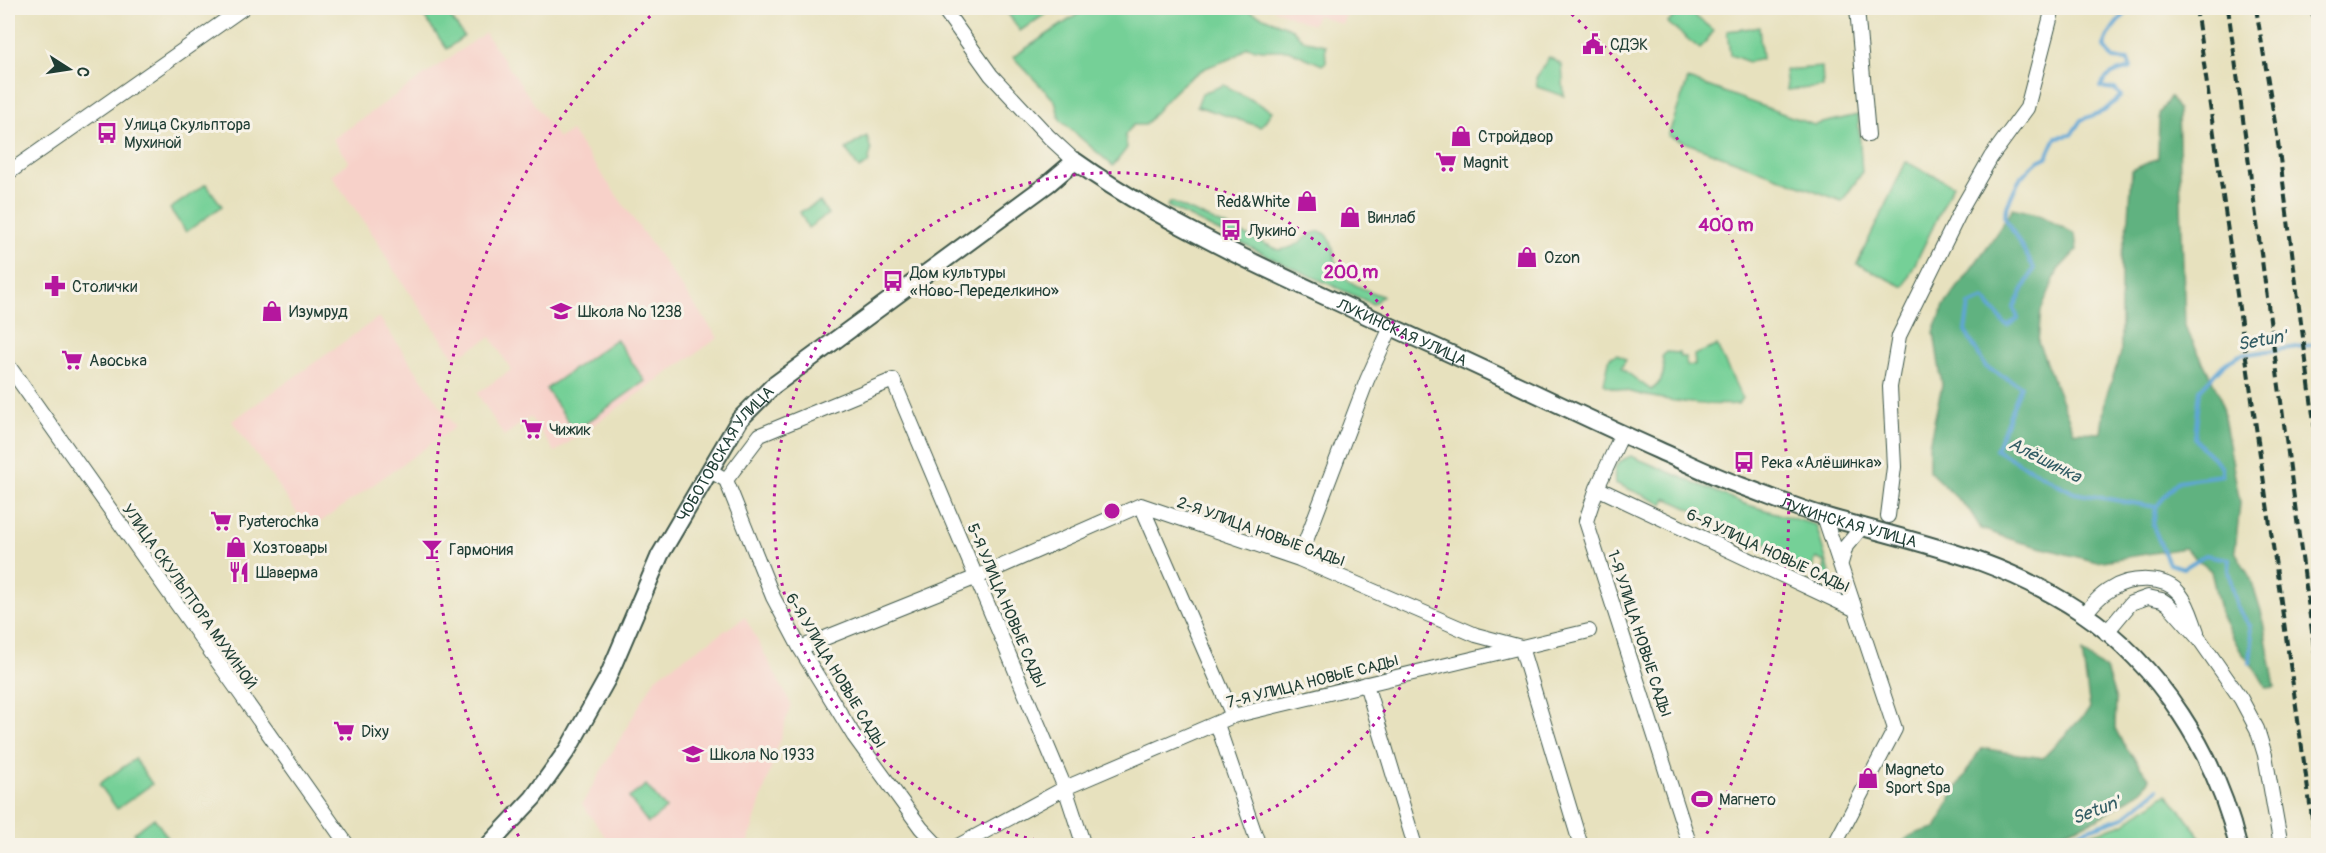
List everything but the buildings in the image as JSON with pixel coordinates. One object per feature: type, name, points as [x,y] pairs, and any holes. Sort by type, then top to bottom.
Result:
[{"type":"main road","name":"ЛУКИНСКАЯ УЛИЦА","points":[[1075,160],[1140,205],[1291,281],[1734,484],[1824,516],[1985,562],[2025,579],[2084,615],[2146,669],[2181,715],[2213,773],[2238,846]]},
{"type":"main road","name":"ЧОБОТОВСКАЯ УЛИЦА","points":[[488,846],[533,798],[568,749],[607,679],[660,555],[740,419],[773,386],[1049,183],[1075,160]]},
{"type":"street","points":[[8,173],[243,8]]},
{"type":"street","name":"ЛУКИНСКАЯ УЛИЦА","points":[[943,8],[991,75],[1049,137],[1075,160]]},
{"type":"street","points":[[1857,8],[1868,135]]},
{"type":"street","points":[[1888,516],[1893,467],[1890,387],[1899,336],[1963,206],[1991,157],[2027,108],[2053,8]]},
{"type":"street","points":[[2317,8],[2319,12]]},
{"type":"street","points":[[1299,559],[1367,380],[1391,327]]},
{"type":"street","name":"УЛИЦА СКУЛЬПТОРА МУХИНОЙ","points":[[8,365],[348,846]]},
{"type":"street","name":"5-Я УЛИЦА НОВЫЕ САДЫ","points":[[726,480],[760,435],[893,380],[1065,788],[1084,846]]},
{"type":"street","name":"1-Я УЛИЦА НОВЫЕ САДЫ","points":[[1622,434],[1597,488],[1586,521],[1690,846]]},
{"type":"street","points":[[709,470],[726,480]]},
{"type":"street","name":"6-Я УЛИЦА НОВЫЕ САДЫ","points":[[726,480],[773,597],[800,648],[854,736],[921,828],[938,846]]},
{"type":"street","name":"6-Я УЛИЦА НОВЫЕ САДЫ","points":[[1597,488],[1854,609],[1895,729],[1834,846]]},
{"type":"street","points":[[800,648],[977,577],[1141,505],[1233,716]]},
{"type":"street","name":"2-Я УЛИЦА НОВЫЕ САДЫ","points":[[1141,505],[1299,559],[1476,635],[1521,647]]},
{"type":"street","points":[[1824,516],[1854,609]]},
{"type":"street","points":[[1841,563],[1846,546],[1863,526]]},
{"type":"street","points":[[2084,615],[2113,588],[2134,581],[2161,582],[2176,589],[2186,602],[2200,640]]},
{"type":"street","points":[[2106,633],[2131,603],[2148,597],[2168,604],[2200,640],[2241,699],[2257,729],[2265,755],[2281,846]]},
{"type":"street","name":"7-Я УЛИЦА НОВЫЕ САДЫ","points":[[958,846],[1065,788],[1233,716],[1589,631]]},
{"type":"street","points":[[1521,647],[1581,846]]},
{"type":"street","points":[[1366,684],[1415,846]]},
{"type":"street","points":[[1217,724],[1259,846]]},
{"type":"shaded area","points":[[1271,8],[1349,8],[1342,24],[1317,15],[1312,25]]},
{"type":"shaded area","name":"Школа № 1238","points":[[485,33],[558,138],[571,131],[718,338],[555,452],[530,417],[504,436],[477,393],[511,370],[491,337],[455,358],[331,175],[349,162],[333,139]]},
{"type":"shaded area","points":[[379,317],[455,427],[309,530],[232,421]]},
{"type":"shaded area","name":"Школа № 1933","points":[[745,617],[791,704],[747,845],[611,845],[582,804],[656,677]]},
{"type":"green space","points":[[431,8],[444,8],[464,36],[447,49],[422,14]]},
{"type":"green space","points":[[1004,8],[1055,8],[1020,31]]},
{"type":"green space","points":[[1087,8],[1242,8],[1292,29],[1303,40],[1325,45],[1326,62],[1322,65],[1288,50],[1261,50],[1247,47],[1236,56],[1202,70],[1185,82],[1145,125],[1133,125],[1125,135],[1127,148],[1113,166],[1060,120],[1055,101],[1013,57]]},
{"type":"green space","points":[[1681,8],[1685,8],[1714,31],[1700,49],[1668,23]]},
{"type":"green space","points":[[1759,27],[1762,59],[1749,62],[1730,55],[1727,31]]},
{"type":"green space","points":[[1549,57],[1562,65],[1564,96],[1537,87],[1536,78]]},
{"type":"green space","points":[[1822,67],[1823,87],[1787,90],[1785,70]]},
{"type":"green space","points":[[1688,79],[1814,125],[1858,115],[1862,173],[1842,201],[1668,136]]},
{"type":"green space","points":[[1224,85],[1272,111],[1261,127],[1197,106],[1202,93]]},
{"type":"green space","points":[[2170,97],[2178,110],[2185,326],[2220,396],[2240,503],[2235,551],[2251,579],[2261,611],[2275,687],[2266,688],[2240,650],[2221,615],[2211,571],[2184,548],[2097,562],[2016,541],[1981,529],[1970,511],[1929,471],[1929,445],[1942,385],[1934,332],[1944,306],[2013,208],[2037,214],[2075,234],[2077,250],[2058,270],[2041,311],[2038,342],[2074,432],[2101,433],[2105,400],[2121,353],[2121,257],[2129,218],[2132,170],[2158,158],[2159,114]]},
{"type":"green space","points":[[867,136],[871,151],[868,164],[859,169],[846,149]]},
{"type":"green space","points":[[1906,162],[1953,185],[1904,287],[1857,264]]},
{"type":"green space","points":[[206,184],[222,206],[186,232],[170,209]]},
{"type":"green space","points":[[820,202],[828,214],[808,228],[800,212]]},
{"type":"green space","points":[[1171,202],[1279,250],[1292,247],[1313,233],[1323,232],[1331,241],[1340,273],[1354,284],[1382,296],[1373,304],[1282,263],[1167,206]]},
{"type":"green space","points":[[616,339],[645,381],[575,431],[546,389]]},
{"type":"green space","points":[[1717,346],[1742,398],[1738,404],[1672,401],[1607,386],[1604,383],[1610,357],[1617,354],[1626,360],[1621,368],[1651,390],[1663,376],[1662,357],[1666,352],[1679,353],[1680,357],[1685,357],[1687,366],[1695,365],[1694,355]]},
{"type":"green space","points":[[1631,456],[1745,504],[1816,525],[1833,583],[1823,581],[1825,562],[1816,558],[1810,574],[1772,554],[1774,547],[1666,498],[1663,504],[1615,483],[1617,465]]},
{"type":"green space","points":[[2082,652],[2106,670],[2116,700],[2115,728],[2122,742],[2150,779],[2142,790],[2098,819],[2027,845],[1901,845],[1912,835],[1936,828],[1981,748],[2043,758],[2090,709]]},
{"type":"green space","points":[[135,759],[152,784],[117,809],[99,784]]},
{"type":"green space","points":[[646,785],[666,809],[648,823],[629,798]]},
{"type":"green space","points":[[2167,793],[2205,845],[2057,845],[2123,824]]},
{"type":"green space","points":[[154,818],[173,845],[143,845],[134,833]]},
{"type":"waterway","name":"Алёшинка","points":[[2132,8],[2115,25],[2104,47],[2113,59],[2128,60],[2131,68],[2109,76],[2100,87],[2115,89],[2121,96],[2104,111],[2081,120],[2071,135],[2056,137],[2047,157],[2030,167],[2019,181],[2007,207],[2004,216],[2034,268],[2014,307],[2018,319],[2007,326],[1984,299],[1969,305],[1965,331],[1986,367],[2021,386],[1996,450],[2074,493],[2156,507]]},
{"type":"waterway","name":"Setun'","points":[[2250,663],[2252,641],[2250,626],[2237,607],[2228,570],[2229,559],[2205,555],[2184,568],[2169,564],[2153,526],[2156,507],[2178,481],[2222,475],[2222,467],[2195,437],[2200,390],[2224,364],[2240,355],[2318,344]]},
{"type":"waterway","name":"Setun'","points":[[2037,846],[2124,817],[2158,789]]},
{"type":"railway","points":[[2196,8],[2316,846]]},
{"type":"railway","points":[[2228,8],[2318,676]]},
{"type":"railway","points":[[2256,8],[2277,135],[2318,454]]},
{"type":"place","name":"СДЭК","points":[[1593,44]]},
{"type":"place","name":"Улица Скульптора Мухиной","points":[[107,133]]},
{"type":"place","name":"Стройдвор","points":[[1461,136]]},
{"type":"place","name":"Magnit","points":[[1446,162]]},
{"type":"place","name":"Red&White","points":[[1307,201]]},
{"type":"place","name":"Винлаб","points":[[1350,217]]},
{"type":"place","name":"Лукино","points":[[1231,230]]},
{"type":"place","name":"Ozon","points":[[1527,257]]},
{"type":"place","name":"Дом культуры «Ново-Переделкино»","points":[[893,281]]},
{"type":"place","name":"Столички","points":[[55,286]]},
{"type":"place","name":"Изумруд","points":[[272,311]]},
{"type":"place","name":"Школа № 1238","points":[[561,311]]},
{"type":"place","name":"Авоська","points":[[72,360]]},
{"type":"place","name":"Чижик","points":[[532,429]]},
{"type":"place","name":"Река «Алёшинка»","points":[[1744,462]]},
{"type":"place","name":"Pyaterochka","points":[[221,521]]},
{"type":"place","name":"Хозтовары","points":[[236,547]]},
{"type":"place","name":"Гармония","points":[[432,549]]},
{"type":"place","name":"Шаверма","points":[[239,572]]},
{"type":"place","name":"Dixy","points":[[344,731]]},
{"type":"place","name":"Школа № 1933","points":[[693,754]]},
{"type":"place","name":"Magneto Sport Spa","points":[[1868,778]]},
{"type":"place","name":"Магнето","points":[[1702,799]]}]
